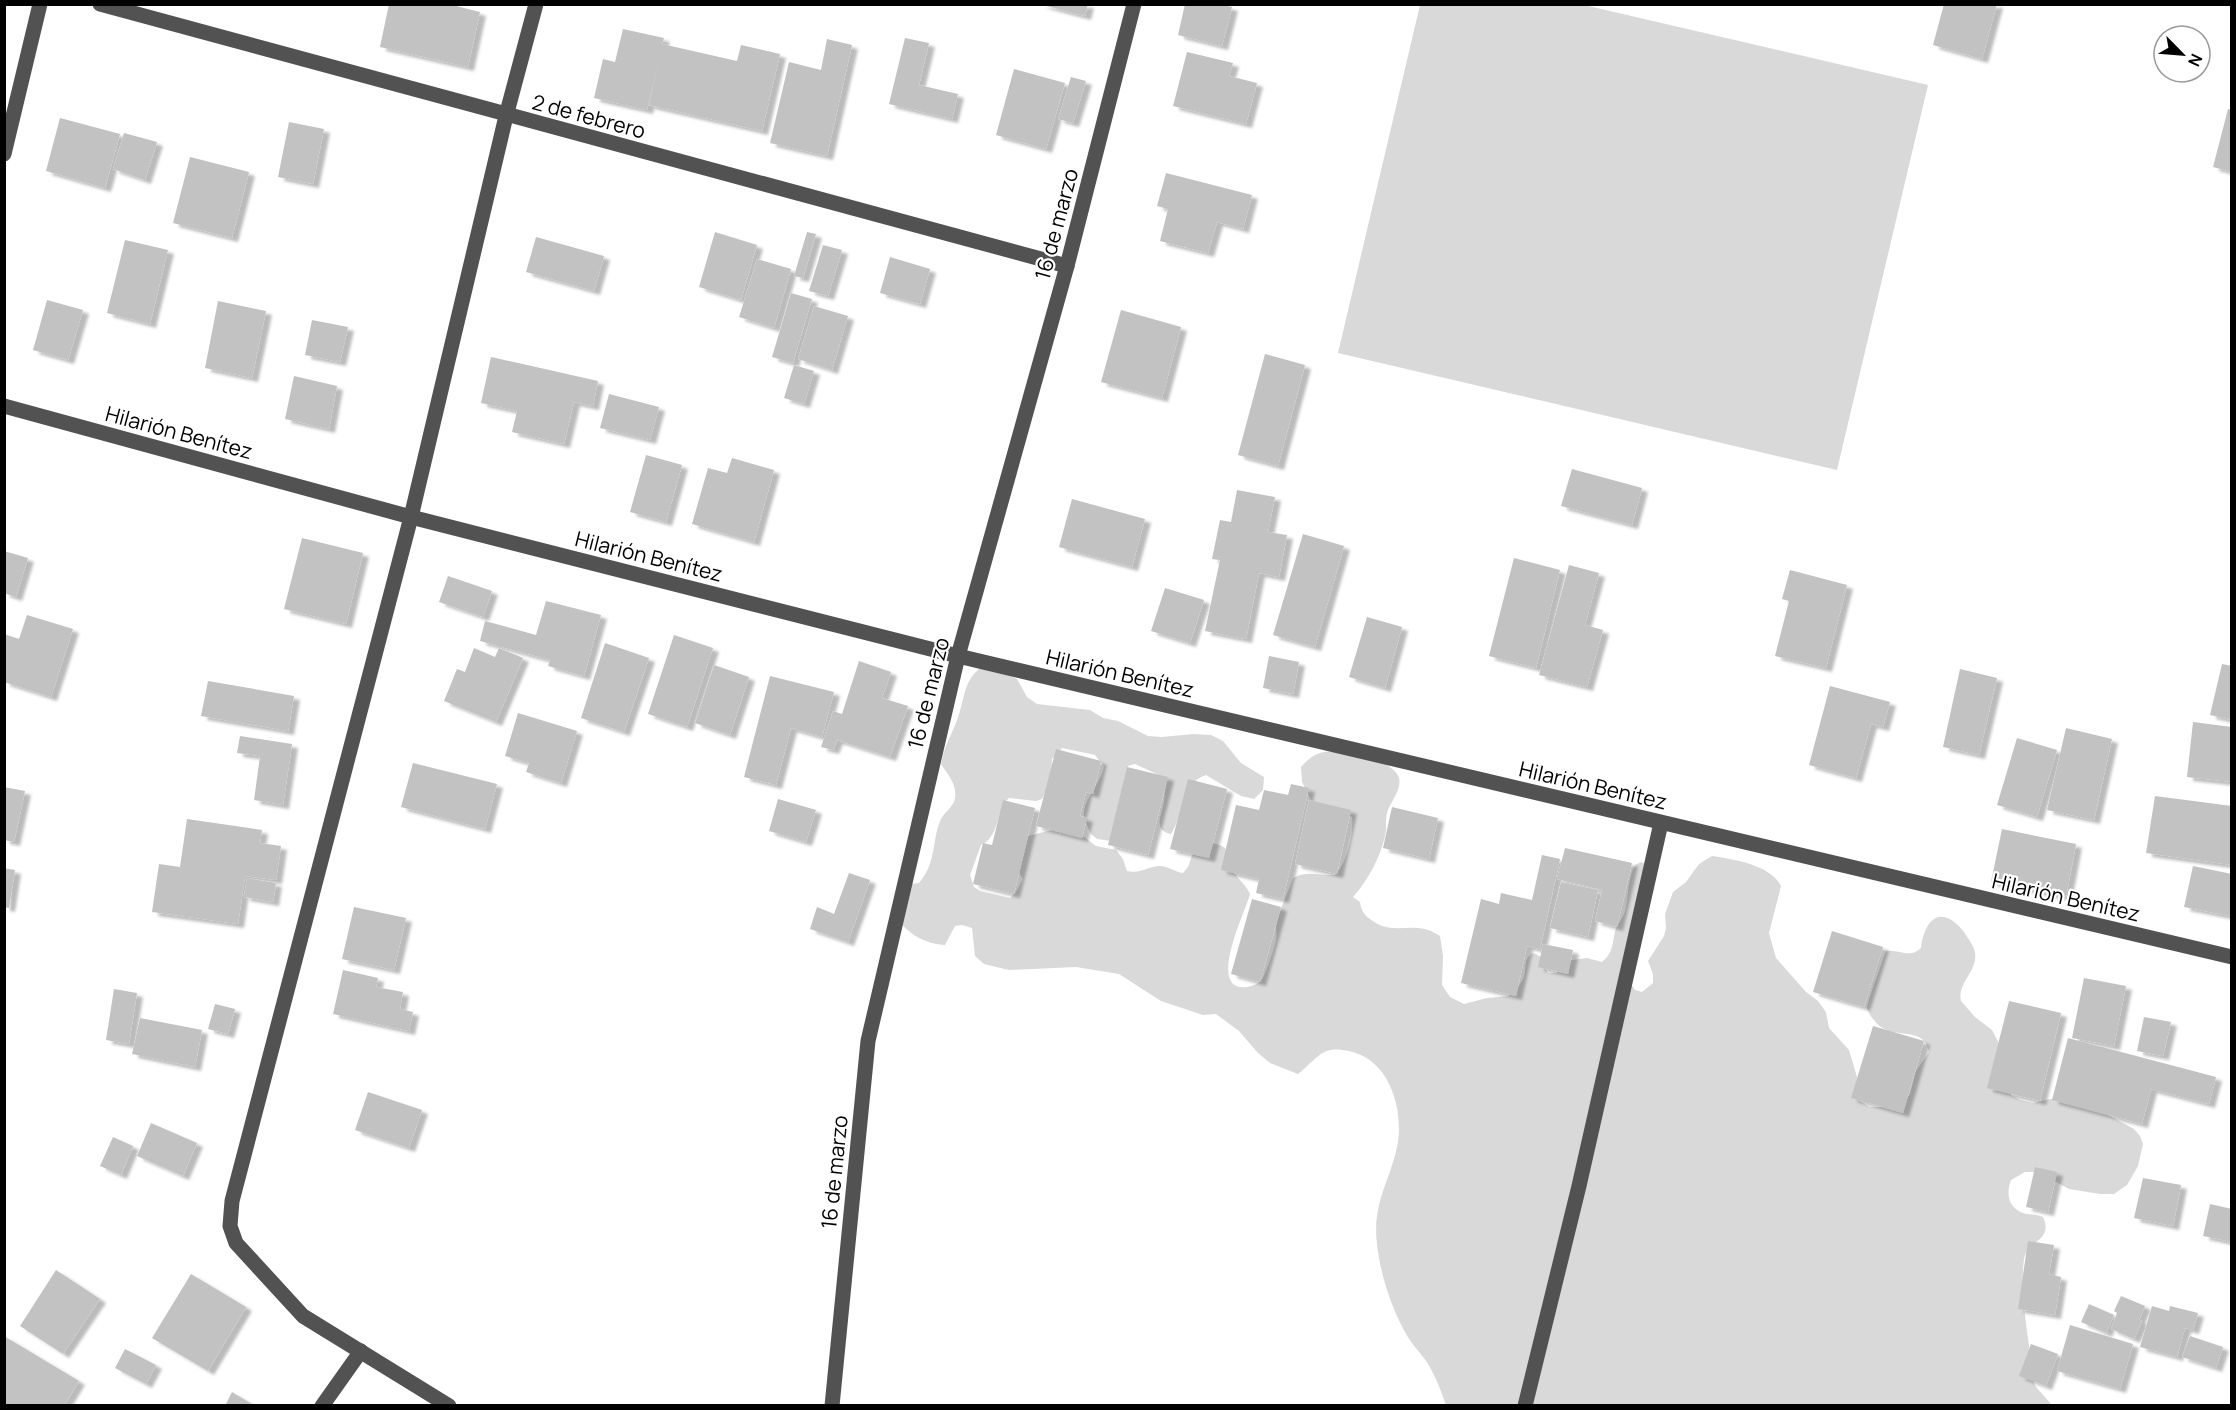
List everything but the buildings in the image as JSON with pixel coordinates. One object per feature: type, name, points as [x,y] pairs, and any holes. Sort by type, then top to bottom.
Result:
[{"type":"street","points":[[4,154],[40,4]]},
{"type":"street","name":"2 de febrero","points":[[100,4],[506,116],[1067,266]]},
{"type":"street","points":[[449,1406],[303,1317],[236,1243],[230,1226],[232,1201],[411,517],[506,116],[536,4]]},
{"type":"street","name":"16 de marzo","points":[[832,1406],[868,1041],[958,656],[1067,266],[1134,4]]},
{"type":"street","name":"Hilarión Benítez","points":[[4,406],[411,517],[958,656],[2232,957]]},
{"type":"street","points":[[1525,1406],[1579,1186],[1661,822]]},
{"type":"street","points":[[322,1406],[361,1351]]},
{"type":"shaded area","points":[[1420,5],[1584,5],[1928,85],[1837,470],[1338,353]]},
{"type":"shaded area","points":[[979,669],[995,669],[1017,679],[1027,697],[1037,704],[1090,710],[1103,718],[1118,721],[1148,736],[1211,735],[1223,741],[1241,763],[1264,777],[1263,790],[1254,799],[1241,796],[1206,775],[1198,779],[1188,792],[1171,834],[1165,832],[1160,826],[1166,781],[1161,776],[1135,764],[1128,766],[1111,841],[1097,839],[1091,834],[1084,810],[1104,767],[1095,755],[1062,748],[1052,759],[1051,780],[1042,799],[1036,801],[1009,798],[1005,803],[995,830],[981,845],[970,875],[974,887],[980,891],[1010,898],[1023,879],[1016,868],[1028,836],[1056,829],[1084,837],[1096,846],[1116,850],[1123,859],[1127,871],[1132,872],[1160,866],[1183,873],[1193,853],[1203,843],[1220,845],[1225,848],[1232,868],[1250,894],[1236,932],[1228,964],[1229,977],[1235,985],[1247,987],[1254,985],[1264,976],[1275,943],[1277,920],[1293,878],[1308,874],[1335,875],[1346,856],[1351,840],[1352,817],[1312,802],[1302,782],[1301,767],[1317,754],[1332,751],[1366,757],[1387,765],[1395,771],[1399,778],[1397,791],[1387,813],[1386,833],[1377,860],[1353,897],[1360,902],[1366,915],[1379,925],[1393,928],[1421,928],[1440,936],[1443,956],[1442,985],[1450,997],[1464,1004],[1508,996],[1522,982],[1526,961],[1532,953],[1541,958],[1548,973],[1556,973],[1572,960],[1587,958],[1602,962],[1606,959],[1616,929],[1624,914],[1632,871],[1635,865],[1641,862],[1647,865],[1631,984],[1635,990],[1642,992],[1653,983],[1653,974],[1648,961],[1664,936],[1665,914],[1673,892],[1686,882],[1699,864],[1712,856],[1740,861],[1769,873],[1781,886],[1769,933],[1776,958],[1806,992],[1818,1001],[1826,1012],[1829,1028],[1849,1050],[1857,1077],[1855,1094],[1858,1100],[1870,1107],[1901,1107],[1910,1094],[1916,1071],[1929,1052],[1926,1043],[1914,1035],[1889,1031],[1881,1027],[1867,1008],[1886,951],[1912,953],[1917,951],[1921,948],[1926,929],[1935,918],[1948,918],[1956,923],[1971,942],[1975,953],[1974,966],[1962,988],[1961,1001],[1975,1017],[1992,1030],[2003,1051],[2011,1095],[2033,1103],[2055,1098],[2097,1109],[2134,1129],[2143,1144],[2138,1166],[2127,1185],[2114,1194],[2069,1189],[2038,1172],[2025,1172],[2011,1180],[2009,1195],[2014,1208],[2023,1213],[2043,1217],[2045,1225],[2043,1236],[2026,1253],[2023,1289],[2033,1380],[2036,1387],[2052,1405],[1446,1405],[1426,1360],[1408,1338],[1399,1321],[1380,1265],[1376,1223],[1381,1198],[1396,1152],[1399,1128],[1395,1099],[1390,1086],[1374,1063],[1349,1051],[1326,1051],[1298,1074],[1270,1063],[1239,1031],[1216,1014],[1203,1015],[1161,1001],[1119,974],[1076,967],[1009,970],[984,964],[975,956],[972,928],[962,925],[955,926],[945,945],[918,938],[898,920],[903,885],[919,883],[925,875],[940,821],[954,801],[953,784],[941,764],[966,688]]}]
